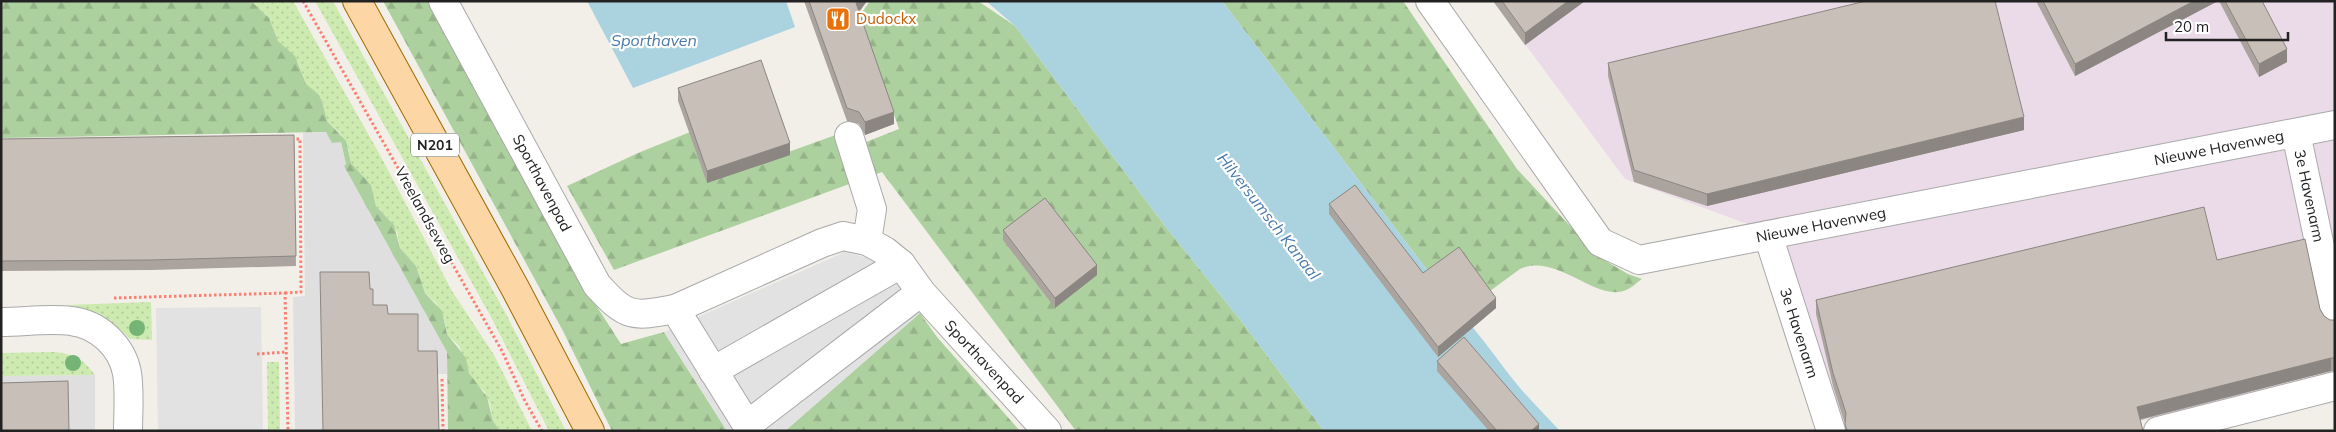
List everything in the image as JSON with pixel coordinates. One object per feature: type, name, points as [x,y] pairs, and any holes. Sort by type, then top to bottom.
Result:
[{"type":"main road","name":"N201","points":[[357,1],[515,288],[590,431]]},
{"type":"street","name":"Sporthavenpad","points":[[443,1],[597,285],[615,305],[631,314],[649,314],[676,309],[822,243],[844,236],[867,241],[885,251],[901,264],[921,292],[1047,431]]},
{"type":"street","name":"Nieuwe Havenweg","points":[[1430,1],[1600,242],[1639,260],[2335,126]]},
{"type":"street","name":"3e Havenarm","points":[[2296,133],[2335,318]]},
{"type":"street","points":[[849,136],[872,209],[867,241]]},
{"type":"street","name":"3e Havenarm","points":[[1768,235],[1831,431]]},
{"type":"street","points":[[713,371],[901,264]]},
{"type":"street","points":[[676,309],[747,426],[921,292]]},
{"type":"street","points":[[1,322],[71,321],[92,327],[109,338],[121,355],[127,372],[128,431]]},
{"type":"street","points":[[2158,431],[2335,386]]},
{"type":"path","name":"Vreelandseweg","points":[[303,1],[502,351],[542,431]]},
{"type":"path","points":[[106,298],[301,292],[300,139],[290,139]]},
{"type":"path","points":[[286,293],[288,431]]},
{"type":"path","points":[[257,354],[287,352]]},
{"type":"path","points":[[442,379],[442,431]]},
{"type":"shaded area","points":[[1493,1],[2335,1],[2335,376],[2305,380],[2102,431],[1824,431],[1753,226],[1625,179]]},
{"type":"shaded area","points":[[326,132],[341,142],[346,165],[344,166],[447,352],[447,374],[438,374],[439,431],[295,431],[293,297],[305,296],[303,133]]},
{"type":"shaded area","points":[[845,252],[875,260],[900,284],[920,313],[785,431],[727,431],[664,332]]},
{"type":"shaded area","points":[[261,307],[263,431],[158,431],[156,308]]},
{"type":"shaded area","points":[[95,375],[95,431],[1,431],[1,376]]},
{"type":"green space","points":[[1,1],[251,1],[269,18],[278,41],[295,56],[306,84],[318,94],[322,101],[327,121],[346,141],[351,163],[371,185],[376,206],[394,225],[400,248],[416,266],[425,293],[442,311],[447,334],[466,358],[469,373],[487,397],[493,421],[500,431],[448,431],[447,352],[344,166],[346,164],[341,142],[332,143],[326,132],[1,138]]},
{"type":"green space","points":[[251,1],[293,1],[380,155],[452,291],[494,355],[532,431],[500,431],[493,421],[490,404],[484,391],[472,380],[459,346],[447,334],[444,318],[436,303],[425,293],[416,266],[400,248],[397,232],[389,219],[376,206],[371,185],[351,163],[348,148],[341,135],[327,121],[322,101],[306,84],[298,62],[278,41],[269,18]]},
{"type":"green space","points":[[315,1],[334,3],[506,314],[566,431],[549,431],[491,317]]},
{"type":"green space","points":[[383,1],[431,1],[581,282],[621,344],[664,332],[727,431],[612,431],[563,331]]},
{"type":"green space","points":[[870,1],[978,1],[1015,26],[1165,226],[1238,317],[1324,431],[1076,431],[882,172],[614,270],[567,186],[638,153],[695,130],[713,179],[855,128],[861,144],[899,129],[860,15]]},
{"type":"green space","points":[[1222,1],[1403,1],[1517,169],[1599,257],[1628,274],[1642,279],[1626,290],[1614,292],[1602,290],[1548,267],[1534,266],[1520,269],[1460,313]]},
{"type":"green space","points":[[151,302],[152,340],[130,339],[101,316],[85,309],[66,305]]},
{"type":"green space","points":[[920,313],[937,337],[1020,431],[785,431]]},
{"type":"green space","points":[[55,352],[78,358],[95,375],[1,376],[1,353]]},
{"type":"green space","points":[[267,362],[279,362],[280,431],[268,431]]},
{"type":"water","name":"Sporthaven","points":[[587,1],[786,1],[795,27],[633,88]]},
{"type":"water","name":"Hilversumsch Kanaal","points":[[986,1],[1222,1],[1460,313],[1520,388],[1560,431],[1324,431],[1238,317],[1165,226],[1015,26]]},
{"type":"building","points":[[809,1],[857,1],[856,3],[894,112],[865,122],[859,112],[847,108]]},
{"type":"building","points":[[1502,1],[1568,1],[1525,33]]},
{"type":"building","points":[[1866,1],[1995,1],[2024,117],[1707,194],[1634,170],[1608,63]]},
{"type":"building","points":[[2043,1],[2194,1],[2075,64]]},
{"type":"building","points":[[2225,1],[2262,1],[2287,49],[2259,64]]},
{"type":"building","points":[[761,60],[790,143],[707,171],[678,88]]},
{"type":"building","points":[[294,135],[296,256],[151,260],[1,261],[1,139]]},
{"type":"building","points":[[1355,185],[1423,273],[1459,247],[1496,298],[1438,347],[1329,204]]},
{"type":"building","points":[[1045,198],[1097,265],[1055,298],[1003,230]]},
{"type":"building","points":[[2204,207],[2217,260],[2305,239],[2320,309],[2324,316],[2330,320],[2335,320],[2335,358],[2137,407],[2143,431],[1847,431],[1845,424],[1846,413],[1833,373],[1816,300]]},
{"type":"building","points":[[320,272],[369,272],[370,289],[373,289],[373,305],[387,305],[388,314],[418,314],[418,351],[437,351],[439,431],[323,431]]},
{"type":"building","points":[[1464,337],[1539,424],[1531,431],[1497,431],[1437,361]]},
{"type":"building","points":[[68,381],[69,431],[1,431],[1,383]]},
{"type":"place","name":"Dudockx","points":[[838,19]]}]
